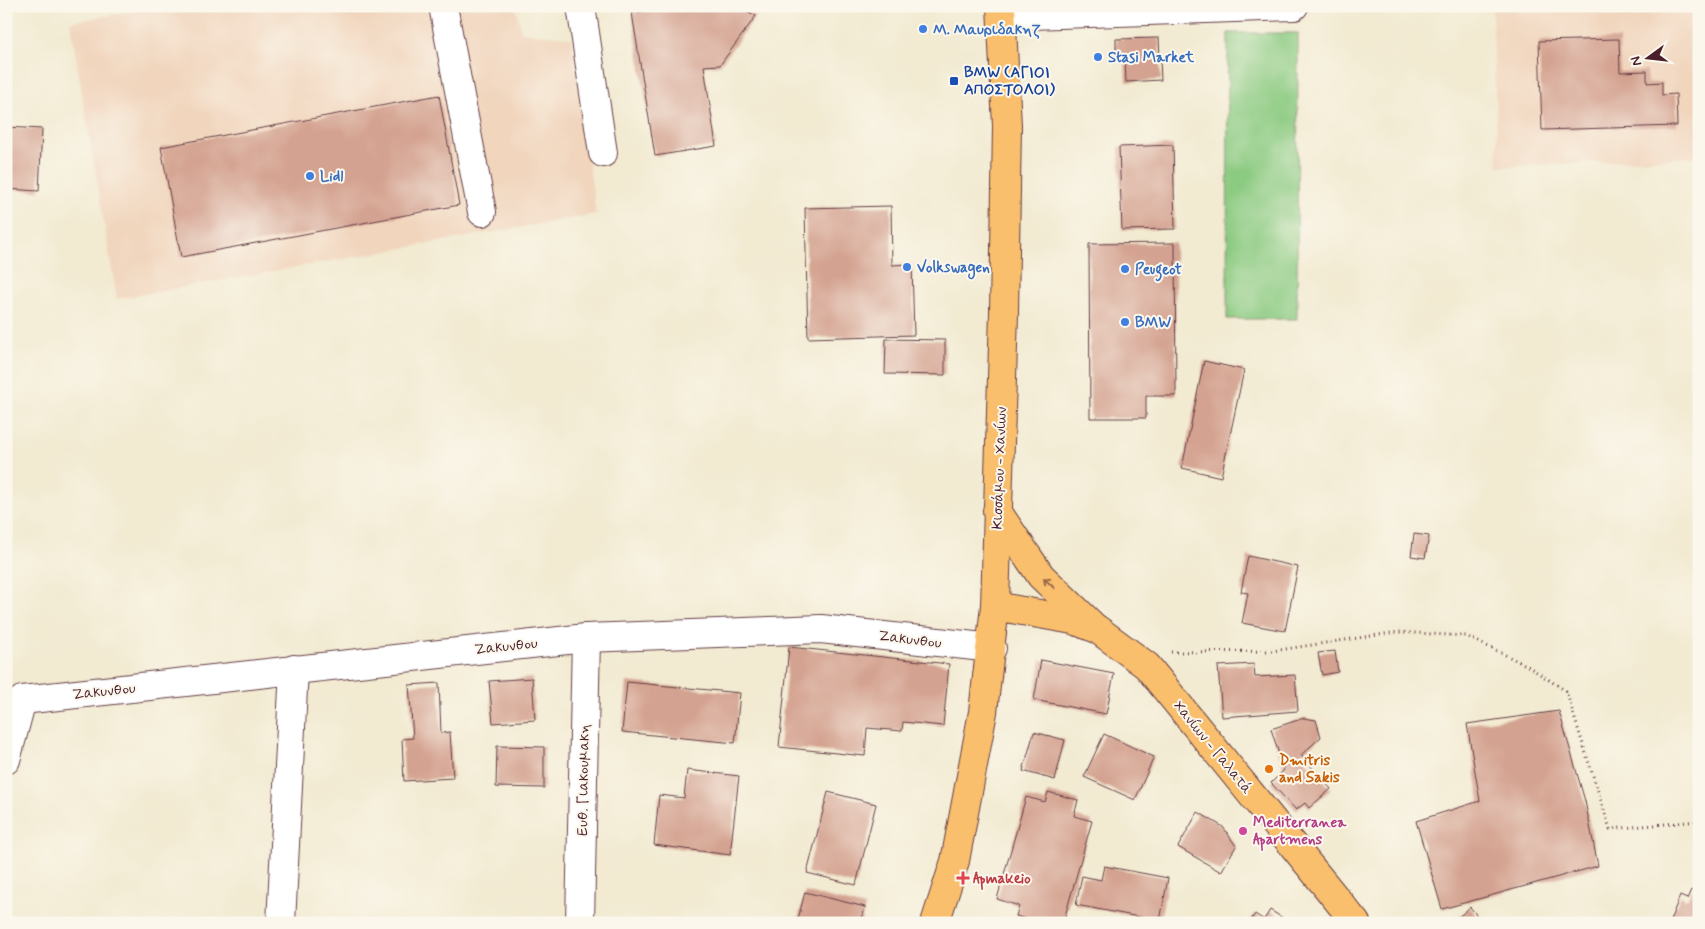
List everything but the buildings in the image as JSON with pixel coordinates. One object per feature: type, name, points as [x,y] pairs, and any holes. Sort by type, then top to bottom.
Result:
[{"type":"main road","name":"Κισσάμου - Χανίων","points":[[935,923],[954,861],[983,712],[992,648],[1004,313],[1007,126],[1002,11]]},
{"type":"main road","points":[[998,511],[1041,576],[1097,629]]},
{"type":"main road","points":[[995,606],[1073,620],[1097,629]]},
{"type":"main road","name":"Χανίων - Γαλατά","points":[[1097,629],[1147,666],[1356,923]]},
{"type":"street","points":[[443,6],[482,212]]},
{"type":"street","points":[[581,6],[603,153]]},
{"type":"street","points":[[1002,11],[1294,6]]},
{"type":"street","name":"Ζακυνθου","points":[[6,760],[22,700],[294,669],[586,638],[820,629],[992,648]]},
{"type":"street","name":"Ευθ. Γιακουμακη","points":[[580,923],[586,638]]},
{"type":"street","points":[[281,923],[294,669]]},
{"type":"path","points":[[1147,666],[1167,652],[1272,651],[1398,632],[1466,636],[1526,665],[1566,691],[1610,829],[1699,821]]},
{"type":"shaded area","points":[[164,6],[515,6],[522,32],[571,38],[596,214],[117,299],[70,22]]},
{"type":"shaded area","points":[[1492,6],[1699,6],[1699,157],[1498,167]]},
{"type":"green space","points":[[1228,33],[1298,33],[1297,319],[1227,319]]},
{"type":"place","name":"Μ. Μαυριδακηζ","points":[[923,29]]},
{"type":"place","name":"Stasi Market","points":[[1098,57]]},
{"type":"place","name":"BMW (ΑΓΙΟΙ ΑΠΟΣΤΟΛΟΙ)","points":[[954,81]]},
{"type":"place","name":"Lidl","points":[[310,176]]},
{"type":"place","name":"Volkswagen","points":[[907,267]]},
{"type":"place","name":"Peugeot","points":[[1125,269]]},
{"type":"place","name":"BMW","points":[[1125,322]]},
{"type":"place","name":"Dmitris and Sakis","points":[[1269,769]]},
{"type":"place","name":"Mediterranea Apartmens","points":[[1243,831]]},
{"type":"place","name":"Apmakeio","points":[[963,878]]}]
